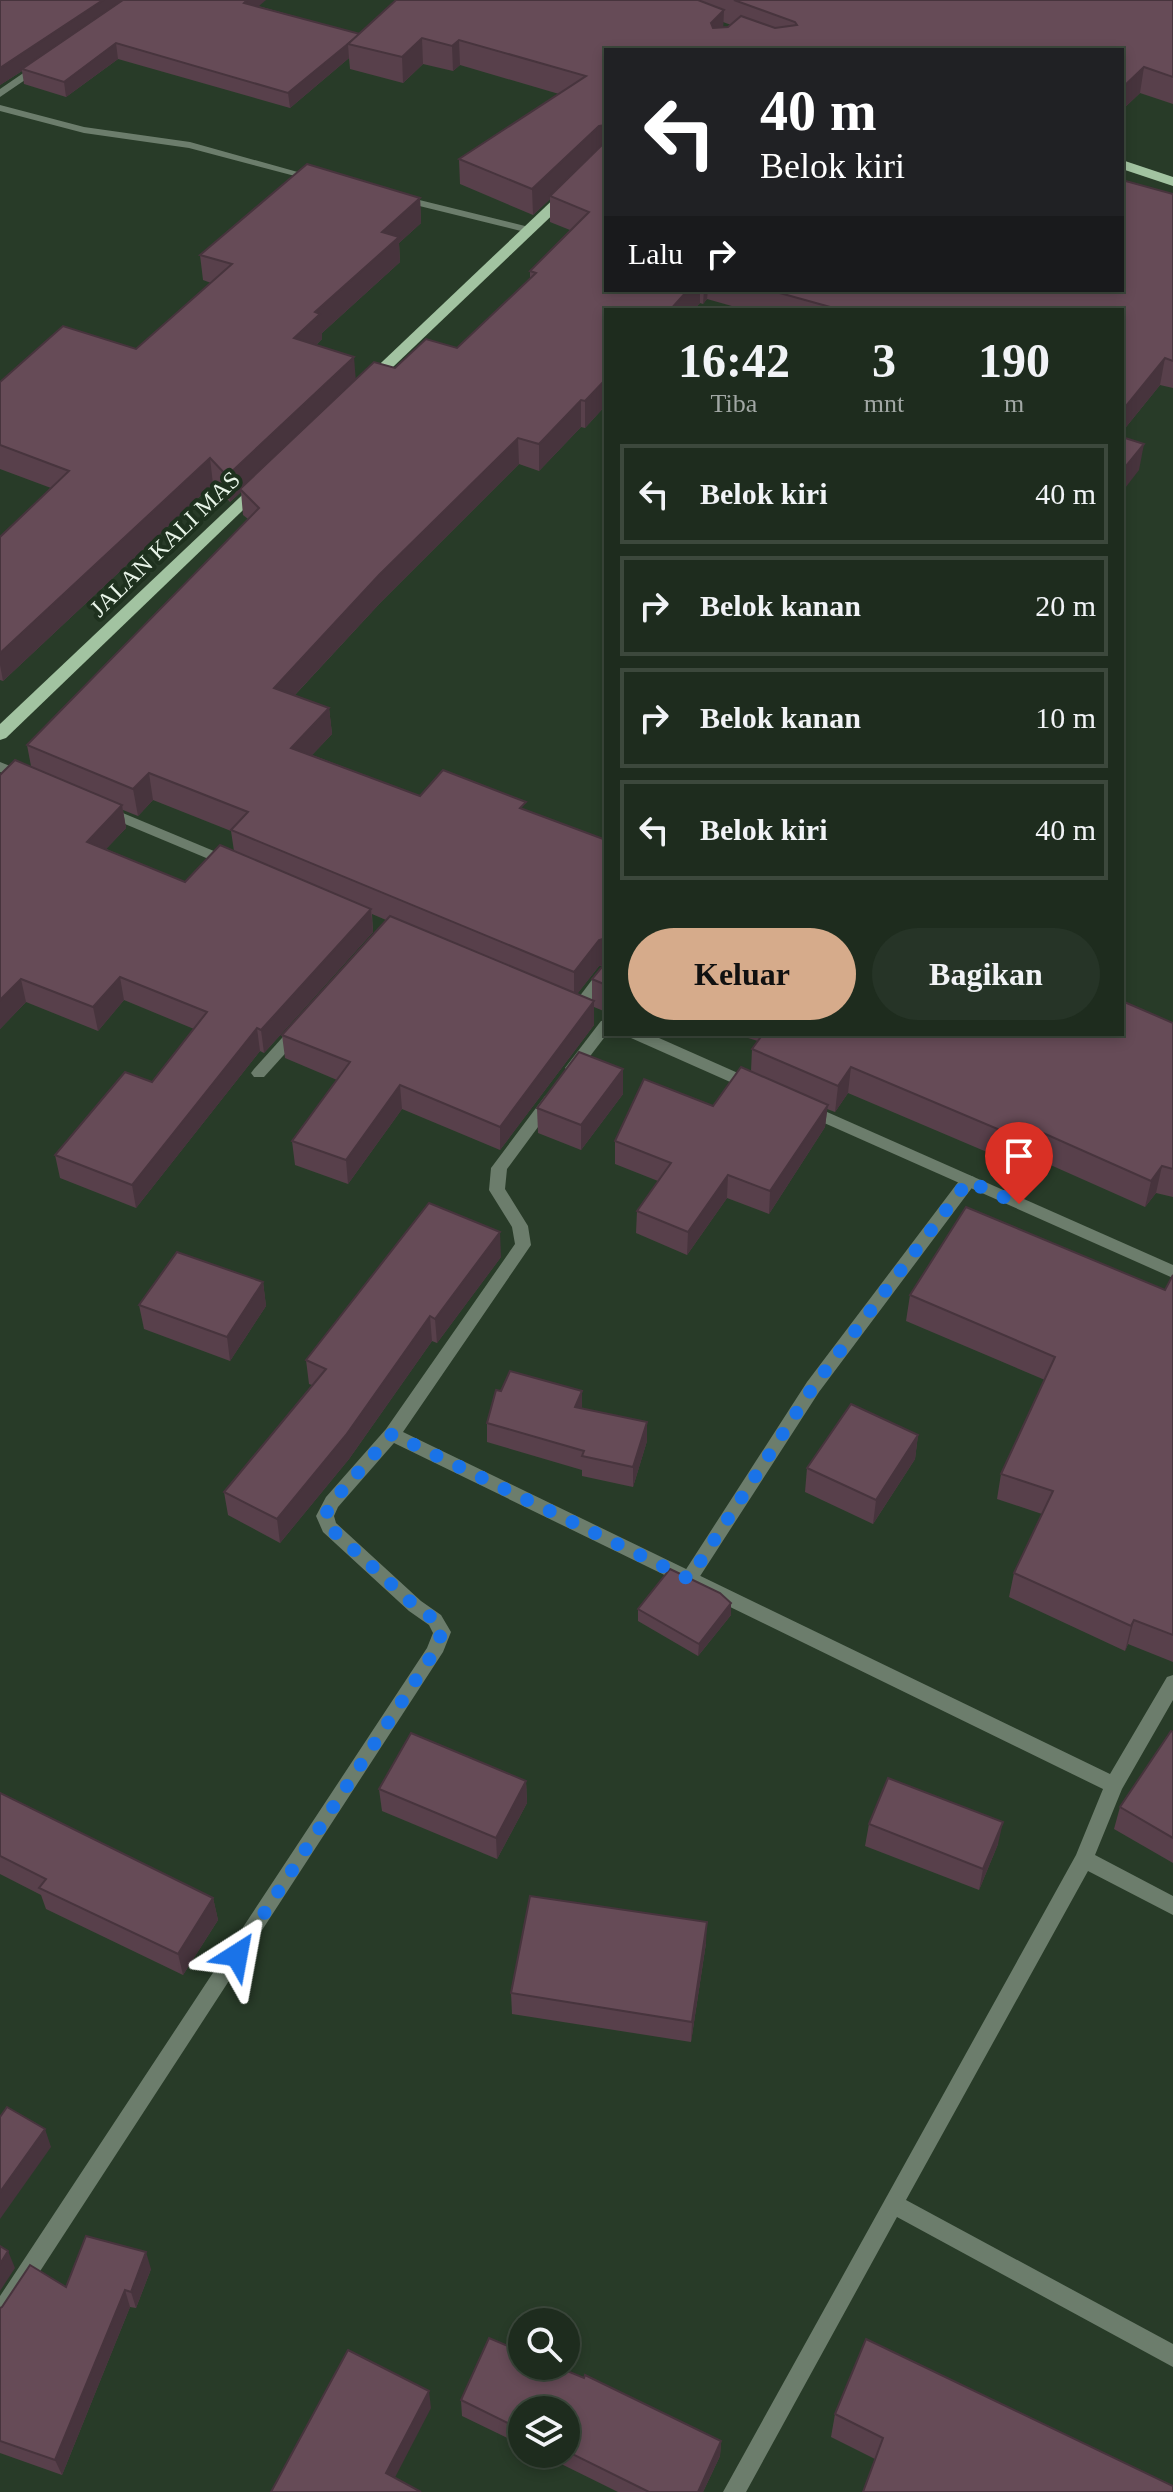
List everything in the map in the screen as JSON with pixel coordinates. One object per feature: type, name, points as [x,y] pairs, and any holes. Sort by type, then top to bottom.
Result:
[{"type":"main road","points":[[357,394],[604,159]]},
{"type":"main road","points":[[1124,165],[1173,182]]},
{"type":"main road","name":"JALAN KALI MAS","points":[[0,734],[276,471]]},
{"type":"street","points":[[0,94],[49,60]]},
{"type":"street","points":[[0,108],[84,130],[190,145],[332,182]]},
{"type":"street","points":[[386,195],[529,230]]},
{"type":"street","points":[[0,767],[43,785]]},
{"type":"street","points":[[86,803],[245,869]]},
{"type":"street","points":[[604,974],[571,1006],[604,1022]]},
{"type":"street","points":[[259,1073],[309,1018]]},
{"type":"street","points":[[0,2315],[434,1652],[442,1632],[435,1620],[415,1606],[329,1527],[325,1516],[332,1502],[392,1434],[523,1245],[520,1226],[497,1190],[499,1168],[604,1026]]},
{"type":"street","points":[[640,1036],[766,1092]]},
{"type":"street","points":[[795,1104],[1173,1272]]},
{"type":"street","points":[[689,1579],[813,1387],[968,1181]]},
{"type":"street","points":[[392,1434],[1114,1785]]},
{"type":"street","points":[[734,2492],[1084,1859],[1114,1785],[1173,1683]]},
{"type":"street","points":[[1084,1859],[1173,1906]]},
{"type":"street","points":[[893,2204],[1173,2356]]},
{"type":"building","points":[[0,0],[103,0],[0,68]]},
{"type":"building","points":[[123,0],[247,0],[244,3],[360,34],[288,93],[116,43],[64,82],[22,69]]},
{"type":"building","points":[[396,0],[698,0],[724,10],[711,23],[713,28],[728,27],[741,16],[775,28],[797,25],[734,0],[1173,0],[1173,77],[1144,67],[1124,86],[1124,48],[604,48],[604,125],[599,126],[532,189],[459,159],[586,76],[459,40],[452,46],[422,38],[402,57],[348,44]]},
{"type":"building","points":[[604,143],[604,292],[686,292],[672,308],[604,308],[604,381],[585,401],[581,400],[539,444],[518,438],[379,575],[274,688],[329,708],[291,748],[420,796],[443,770],[526,802],[520,808],[604,839],[604,939],[599,940],[574,972],[231,830],[248,812],[149,773],[133,789],[27,745],[259,508],[240,489],[374,362],[395,368],[426,339],[457,348],[536,273],[530,271],[589,212],[550,196]]},
{"type":"building","points":[[307,164],[420,198],[382,232],[399,237],[315,312],[320,314],[294,338],[354,357],[227,476],[210,458],[0,653],[0,537],[69,471],[0,445],[0,382],[63,326],[136,349],[232,264],[200,255]]},
{"type":"building","points":[[1124,181],[1173,194],[1173,361],[1165,358],[1124,409],[1124,308],[834,308],[776,292],[1124,292]]},
{"type":"building","points":[[1124,438],[1144,444],[1124,469]]},
{"type":"building","points":[[15,760],[122,805],[87,842],[185,882],[220,845],[371,909],[261,1030],[257,1028],[132,1185],[55,1155],[125,1072],[152,1082],[207,1012],[120,977],[93,1007],[21,979],[0,1000],[0,775]]},
{"type":"building","points":[[390,916],[594,1001],[500,1127],[400,1085],[346,1160],[292,1141],[350,1062],[282,1035]]},
{"type":"building","points":[[604,964],[604,984],[592,979]]},
{"type":"building","points":[[1124,1002],[1173,1023],[1173,1169],[1162,1166],[1151,1181],[1041,1132],[1033,1144],[851,1067],[838,1086],[752,1049],[762,1036],[1124,1036]]},
{"type":"building","points":[[579,1052],[623,1069],[581,1125],[537,1108]]},
{"type":"building","points":[[741,1067],[828,1105],[770,1191],[728,1175],[688,1232],[637,1211],[671,1163],[615,1141],[644,1079],[713,1106]]},
{"type":"building","points":[[429,1203],[500,1232],[435,1319],[430,1316],[346,1435],[277,1519],[224,1492],[326,1369],[306,1360]]},
{"type":"building","points":[[966,1207],[1165,1290],[1173,1275],[1173,1635],[1134,1620],[1131,1626],[1014,1573],[1053,1491],[1001,1474],[1055,1357],[910,1295]]},
{"type":"building","points":[[177,1252],[263,1282],[227,1337],[139,1305]]},
{"type":"building","points":[[510,1371],[582,1391],[575,1407],[647,1422],[633,1467],[582,1456],[584,1451],[487,1423],[496,1390],[501,1391]]},
{"type":"building","points":[[851,1404],[918,1435],[876,1500],[807,1468]]},
{"type":"building","points":[[670,1569],[720,1593],[731,1603],[699,1644],[638,1609]]},
{"type":"building","points":[[1173,1732],[1173,1838],[1120,1807]]},
{"type":"building","points":[[411,1733],[526,1781],[496,1838],[379,1789]]},
{"type":"building","points":[[888,1778],[1003,1822],[983,1869],[869,1824]]},
{"type":"building","points":[[0,1793],[213,1898],[178,1954],[39,1888],[46,1879],[0,1856]]},
{"type":"building","points":[[530,1896],[707,1922],[692,2022],[511,1993]]},
{"type":"building","points":[[7,2107],[45,2129],[0,2192],[0,2117]]},
{"type":"building","points":[[86,2236],[146,2252],[131,2292],[125,2290],[55,2460],[0,2441],[0,2308],[30,2265],[66,2287]]},
{"type":"building","points":[[0,2246],[8,2251],[0,2264]]},
{"type":"building","points":[[489,2338],[508,2346],[508,2380],[580,2380],[580,2376],[584,2378],[585,2375],[721,2441],[698,2492],[649,2492],[580,2458],[580,2396],[508,2396],[508,2423],[461,2400]]},
{"type":"building","points":[[866,2339],[1173,2486],[1173,2492],[863,2492],[883,2438],[835,2414]]},
{"type":"building","points":[[348,2350],[429,2391],[386,2473],[421,2492],[271,2492]]},
{"type":"route","points":[[237,1955],[353,1780],[434,1652],[442,1632],[435,1620],[415,1606],[329,1527],[325,1516],[332,1502],[392,1434],[689,1579],[813,1387],[968,1181],[1019,1204]]}]
